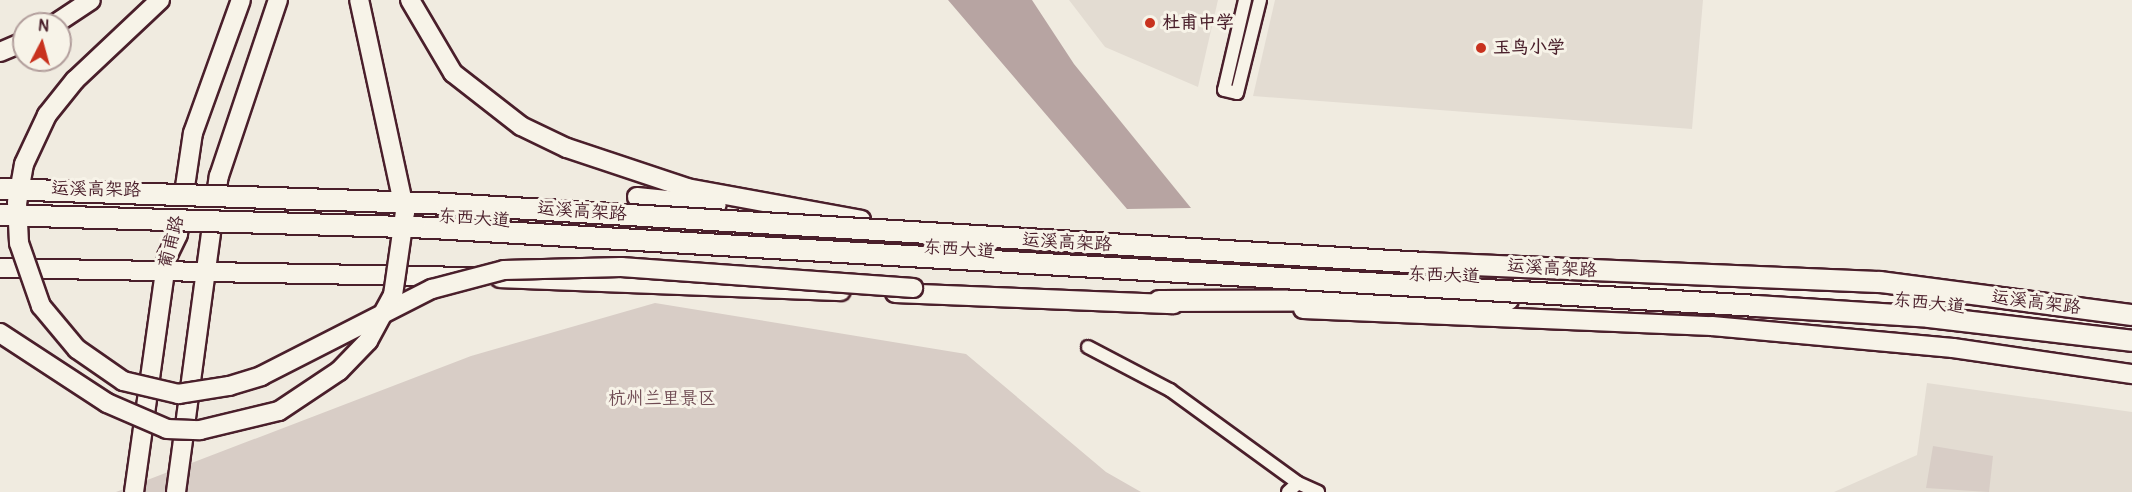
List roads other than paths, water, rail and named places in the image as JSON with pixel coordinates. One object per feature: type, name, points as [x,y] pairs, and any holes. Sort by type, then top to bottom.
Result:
[{"type":"highway","name":"运溪高架路","points":[[0,189],[458,205],[1582,270],[1880,282],[2132,315]]},
{"type":"highway","name":"运溪高架路","points":[[0,215],[433,228],[1582,299],[1929,317],[2132,341]]},
{"type":"highway","points":[[1158,241],[1582,270]]},
{"type":"highway","points":[[1159,301],[1582,299]]},
{"type":"main road","points":[[72,13],[91,0]]},
{"type":"main road","points":[[160,0],[75,80],[47,115],[24,164],[17,202],[19,243],[41,306],[97,365],[149,391],[204,392],[261,376],[432,289],[530,267],[621,267],[1159,301]]},
{"type":"main road","name":"葡甫路","points":[[134,492],[164,270],[178,234],[193,133],[242,0]]},
{"type":"main road","name":"葡甫路","points":[[176,492],[214,206],[242,99],[278,0]]},
{"type":"main road","points":[[0,333],[107,403],[167,429],[200,430],[279,411],[339,372],[368,341],[393,296],[405,212],[359,0]]},
{"type":"main road","points":[[410,0],[453,74],[521,126],[567,148],[687,188],[861,220]]},
{"type":"main road","points":[[637,197],[861,220],[1158,241]]},
{"type":"main road","name":"东西大道","points":[[0,202],[214,206],[1158,263],[1707,287],[1919,302],[2132,328]]},
{"type":"main road","points":[[0,267],[206,272],[300,270],[1712,326],[1953,348],[2132,374]]},
{"type":"street","points":[[1245,0],[1224,90],[1237,93],[1260,0]]},
{"type":"street","points":[[1088,347],[1170,390],[1298,483],[1318,492]]},
{"type":"street","points":[[1288,492],[1298,483]]},
{"type":"place","name":"杜甫中学","points":[[1150,23]]},
{"type":"place","name":"玉鸟小学","points":[[1481,48]]},
{"type":"park label","name":"杭州兰里景区","points":[[662,399]]}]
